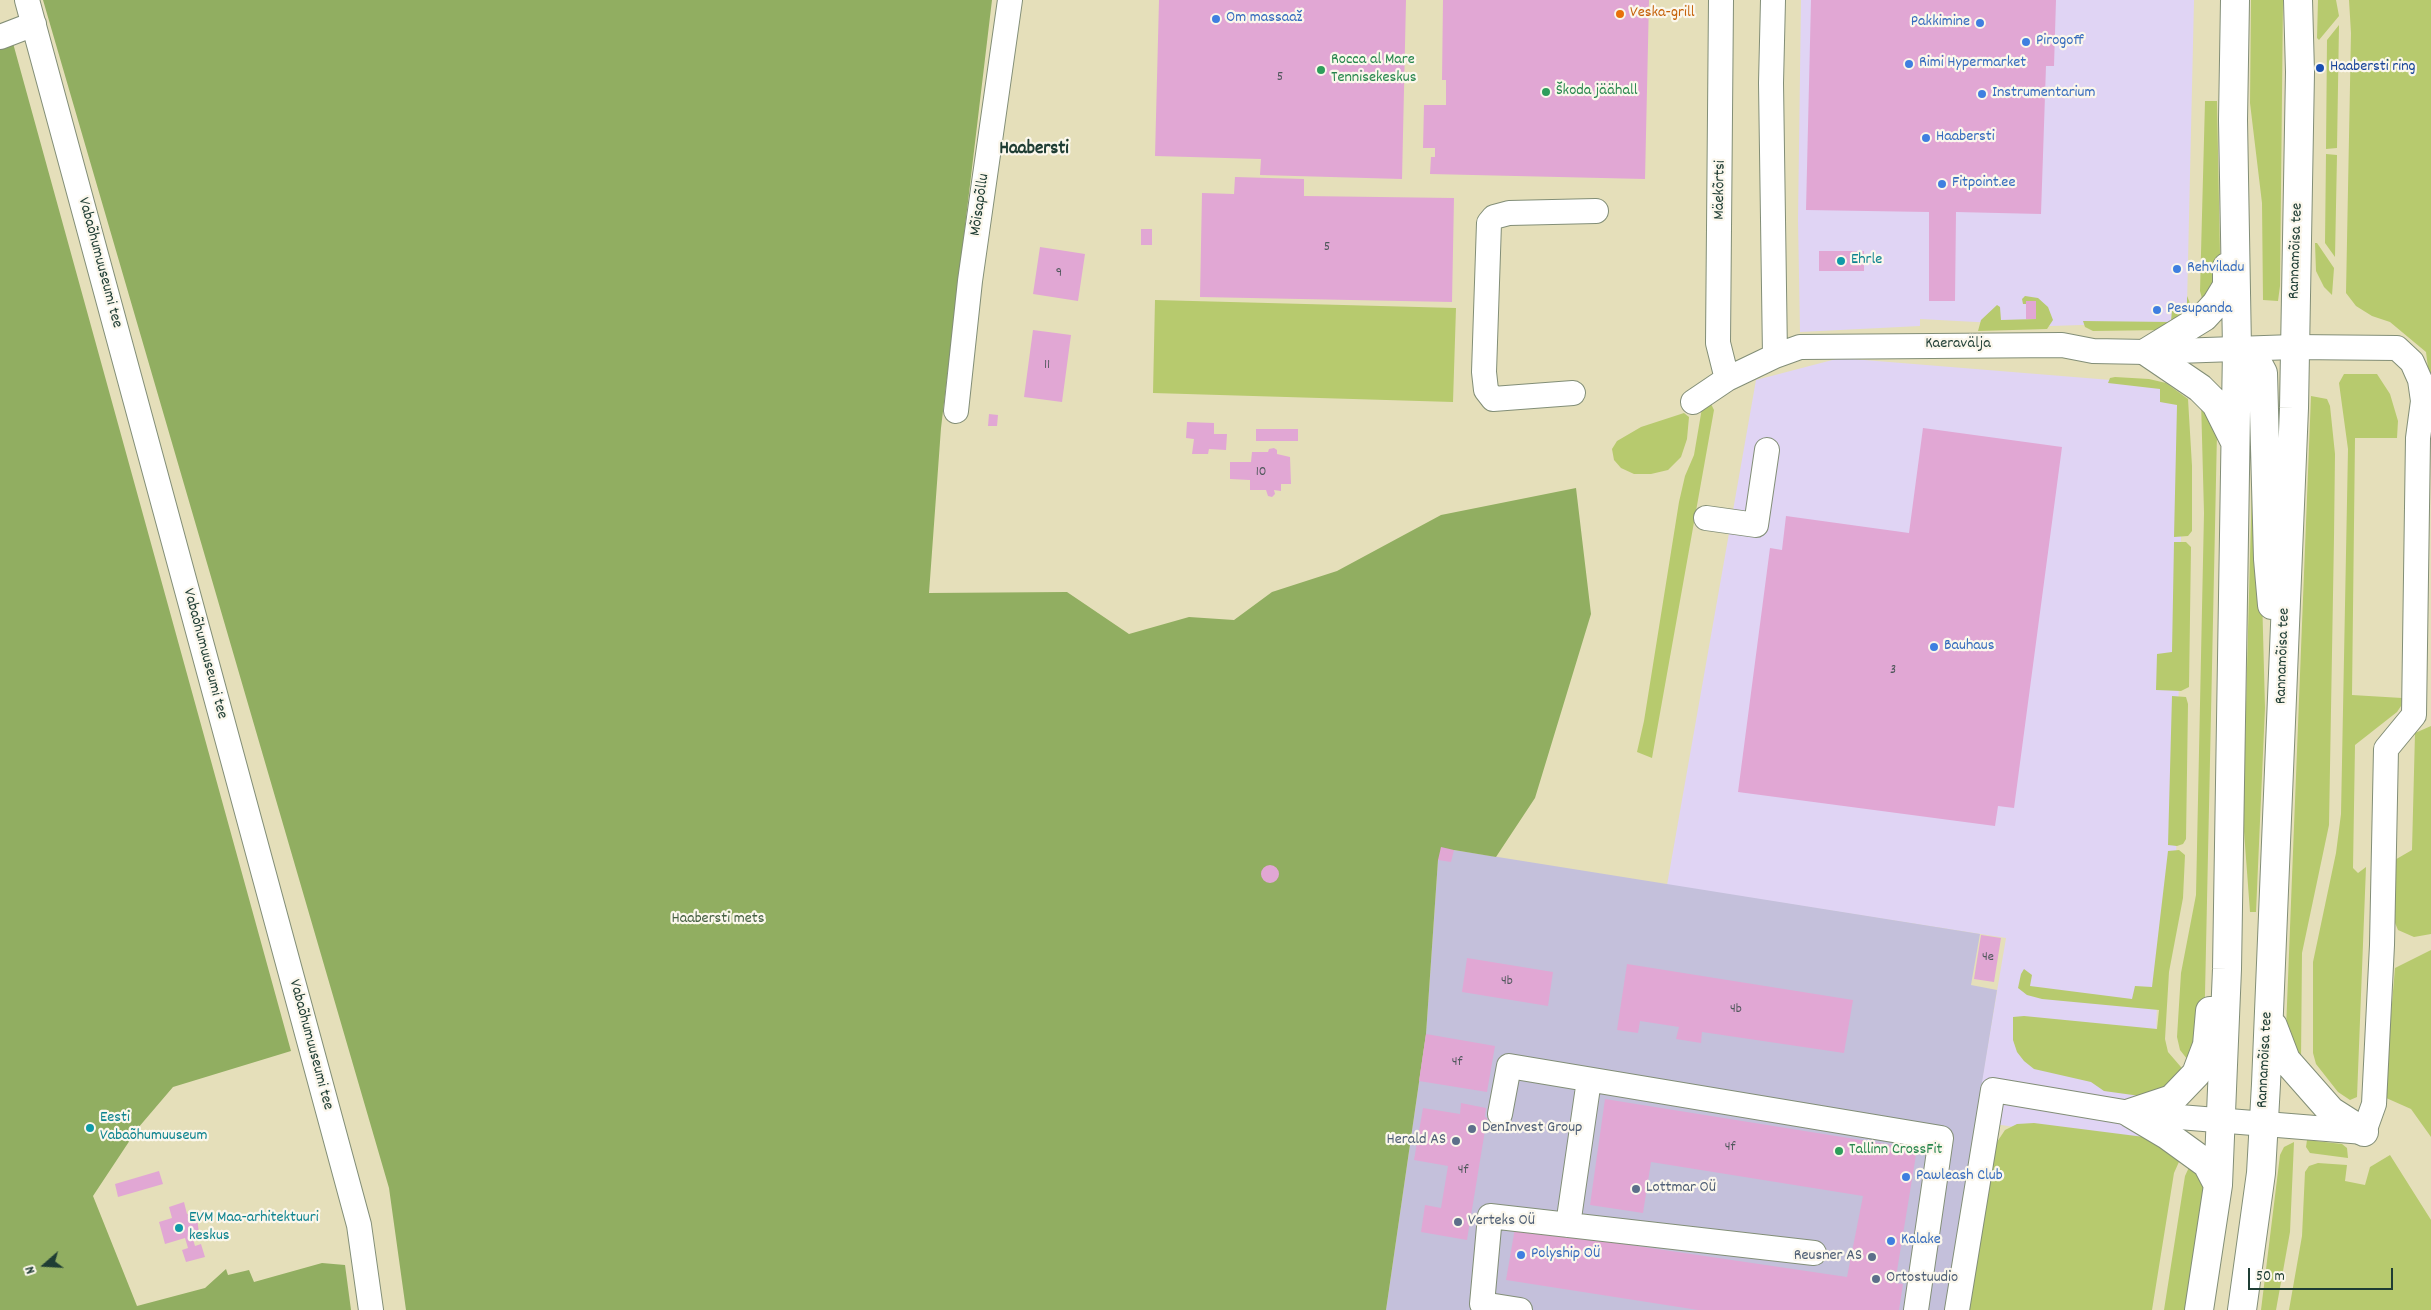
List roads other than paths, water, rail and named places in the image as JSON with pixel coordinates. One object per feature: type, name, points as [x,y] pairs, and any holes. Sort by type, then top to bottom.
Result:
[{"type":"main road","points":[[2199,1310],[2218,1185],[2227,969],[2237,349],[2233,120],[2235,0]]},
{"type":"main road","name":"Rannamõisa tee","points":[[2242,1310],[2261,1173],[2269,1014],[2294,408],[2300,81],[2298,0]]},
{"type":"main road","points":[[2235,234],[2228,252],[2227,286],[2216,304],[2204,317],[2147,352],[2188,378],[2216,404],[2236,445]]},
{"type":"main road","points":[[2237,349],[2254,356],[2264,373],[2268,559],[2282,703]]},
{"type":"main road","points":[[2130,1113],[2172,1099],[2196,1074],[2207,1045],[2212,999],[2227,969]]},
{"type":"main road","points":[[2269,1014],[2286,1060],[2331,1111],[2364,1132]]},
{"type":"main road","points":[[2130,1113],[2166,1135],[2207,1164],[2218,1185]]},
{"type":"street","name":"Vabaõhumuuseumi tee","points":[[27,0],[359,1225],[371,1310]]},
{"type":"street","name":"Mõisapõllu","points":[[956,411],[970,281],[1010,0]]},
{"type":"street","name":"Mäekõrtsi","points":[[1722,0],[1718,343],[1727,379]]},
{"type":"street","points":[[1773,0],[1771,83],[1775,356]]},
{"type":"street","points":[[0,37],[34,24]]},
{"type":"street","points":[[1573,393],[1493,399],[1486,390],[1484,372],[1489,223],[1494,217],[1509,213],[1596,211]]},
{"type":"street","name":"Kaeravälja","points":[[1693,402],[1727,379],[1775,356],[1800,347],[1960,344],[2062,345],[2093,351],[2147,352],[2294,347],[2397,348],[2412,362],[2420,380],[2422,401],[2418,438],[2414,715],[2386,749],[2382,946],[2374,1104],[2364,1132]]},
{"type":"street","points":[[1706,518],[1756,525],[1767,450]]},
{"type":"street","points":[[1500,1114],[1509,1066],[1941,1138],[1916,1310]]},
{"type":"street","points":[[1568,1225],[1589,1080]]},
{"type":"street","points":[[1957,1310],[1993,1090],[2130,1113],[2222,1122],[2364,1132]]},
{"type":"street","points":[[1520,1310],[1482,1304],[1490,1216],[1814,1253]]},
{"type":"place","name":"Veska-grill","points":[[1620,14]]},
{"type":"place","name":"Om massaaž","points":[[1216,19]]},
{"type":"place","name":"Pakkimine","points":[[1980,23]]},
{"type":"place","name":"Pirogoff","points":[[2026,42]]},
{"type":"place","name":"Rimi Hypermarket","points":[[1909,64]]},
{"type":"place","name":"Haabersti ring","points":[[2320,68]]},
{"type":"place","name":"Rocca al Mare Tennisekeskus","points":[[1321,70]]},
{"type":"place","name":"Škoda jäähall","points":[[1546,92]]},
{"type":"place","name":"Instrumentarium","points":[[1982,94]]},
{"type":"place","name":"Haabersti","points":[[1926,138]]},
{"type":"place","name":"Fitpoint.ee","points":[[1942,184]]},
{"type":"place","name":"Ehrle","points":[[1841,261]]},
{"type":"place","name":"Rehviladu","points":[[2177,269]]},
{"type":"place","name":"Pesupanda","points":[[2157,310]]},
{"type":"place","name":"Bauhaus","points":[[1934,647]]},
{"type":"place","name":"Eesti Vabaõhumuuseum","points":[[90,1128]]},
{"type":"place","name":"DenInvest Group","points":[[1472,1129]]},
{"type":"place","name":"Herald AS","points":[[1456,1141]]},
{"type":"place","name":"Tallinn CrossFit","points":[[1839,1151]]},
{"type":"place","name":"Pawleash Club","points":[[1906,1177]]},
{"type":"place","name":"Lottmar OÜ","points":[[1636,1189]]},
{"type":"place","name":"Verteks OÜ","points":[[1458,1222]]},
{"type":"place","name":"EVM Maa-arhitektuuri keskus","points":[[179,1228]]},
{"type":"place","name":"Kalake","points":[[1891,1241]]},
{"type":"place","name":"Polyship OÜ","points":[[1521,1255]]},
{"type":"place","name":"Reusner AS","points":[[1872,1257]]},
{"type":"place","name":"Ortostuudio","points":[[1876,1279]]},
{"type":"district","name":"Haabersti","points":[[1034,150]]},
{"type":"park label","name":"Haabersti mets","points":[[718,920]]}]
